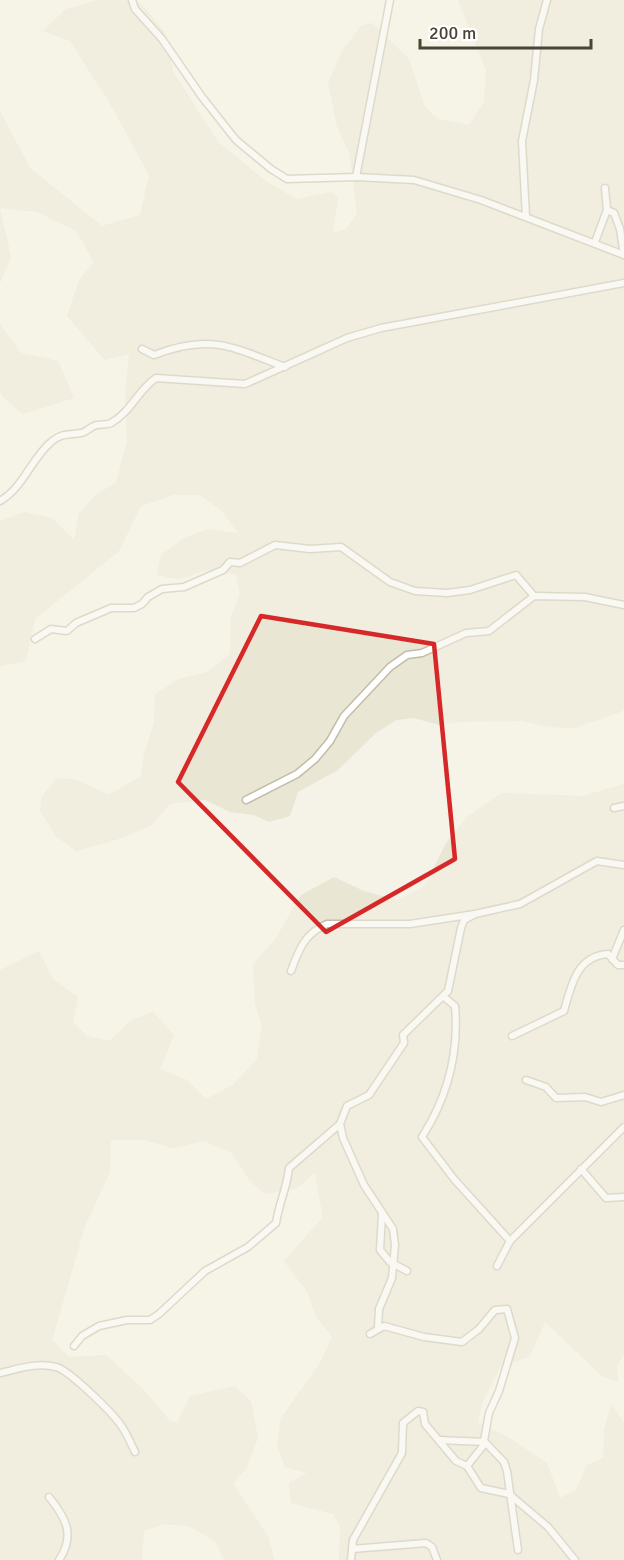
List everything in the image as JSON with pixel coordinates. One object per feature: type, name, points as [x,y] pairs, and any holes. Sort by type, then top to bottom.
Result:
[{"type":"street","points":[[132,0],[135,9],[162,39],[222,123],[243,146],[271,170],[287,179],[356,177],[414,180],[526,217],[624,255]]},
{"type":"street","points":[[356,177],[390,0]]},
{"type":"street","points":[[526,217],[522,141],[534,80],[539,29],[547,0]]},
{"type":"street","points":[[595,242],[607,210],[605,188]]},
{"type":"street","points":[[607,210],[614,213],[620,229],[624,255]]},
{"type":"street","points":[[0,501],[14,492],[26,471],[51,442],[66,433],[83,433],[95,425],[109,424],[130,408],[146,385],[156,378],[245,384],[347,338],[381,328],[624,283]]},
{"type":"street","points":[[142,349],[154,355],[181,345],[230,345],[285,367]]},
{"type":"street","points":[[35,639],[51,629],[67,631],[76,623],[111,608],[134,608],[162,590],[183,587],[223,570],[230,562],[240,563],[275,545],[310,549],[341,547],[390,582],[415,591],[447,593],[470,590],[516,575],[534,596]]},
{"type":"street","points":[[246,801],[297,774],[315,759],[330,741],[344,716],[390,667],[407,655],[422,653],[466,633],[489,631],[534,596],[585,597],[624,605]]},
{"type":"street","points":[[614,808],[624,806]]},
{"type":"street","points":[[291,971],[305,938],[327,924],[410,924],[475,914],[520,904],[597,861],[624,865]]},
{"type":"street","points":[[74,1346],[82,1336],[99,1326],[127,1320],[150,1320],[205,1271],[248,1247],[276,1223],[280,1198],[287,1190],[289,1168],[340,1124],[347,1106],[369,1095],[404,1043],[403,1035],[448,991],[460,928],[464,920],[475,914]]},
{"type":"street","points":[[612,959],[624,930]]},
{"type":"street","points":[[512,1036],[564,1011],[575,976],[585,961],[596,955],[608,954],[618,965],[624,965]]},
{"type":"street","points":[[444,997],[455,1006],[456,1045],[442,1104],[422,1137],[454,1179],[510,1241]]},
{"type":"street","points":[[526,1080],[546,1087],[556,1098],[585,1097],[601,1102],[624,1095]]},
{"type":"street","points":[[340,1124],[361,1179],[393,1229],[392,1278],[379,1309],[378,1328]]},
{"type":"street","points":[[497,1266],[510,1241],[624,1126]]},
{"type":"street","points":[[581,1169],[606,1198],[624,1197]]},
{"type":"street","points":[[382,1213],[378,1245],[380,1250],[393,1263],[407,1271]]},
{"type":"street","points":[[370,1334],[384,1326],[424,1337],[462,1342],[479,1329],[495,1310],[507,1309],[515,1338],[499,1391],[489,1413],[485,1442],[467,1466]]},
{"type":"street","points":[[0,1373],[35,1366],[56,1367],[107,1409],[122,1426],[135,1452]]},
{"type":"street","points":[[351,1560],[353,1540],[398,1464],[402,1453],[403,1423],[413,1412],[423,1412],[425,1424],[456,1461],[467,1466],[482,1488],[508,1494],[548,1527],[575,1560]]},
{"type":"street","points":[[439,1440],[485,1442],[504,1462],[518,1550]]},
{"type":"street","points":[[48,1497],[57,1507],[68,1531],[69,1545],[58,1560]]},
{"type":"street","points":[[352,1549],[426,1543],[432,1547],[437,1560]]},
{"type":"highlighted area","points":[[261,616],[434,644],[455,859],[326,932],[178,782]]},
{"type":"shaded area","points":[[98,0],[132,0],[141,4],[165,32],[173,71],[218,142],[266,181],[296,199],[331,192],[338,198],[333,233],[346,229],[357,214],[350,155],[337,126],[328,83],[342,51],[361,26],[372,23],[409,59],[425,107],[438,119],[469,125],[484,102],[486,70],[458,0],[624,0],[624,709],[574,728],[549,727],[522,721],[459,722],[439,725],[414,718],[397,720],[377,732],[338,770],[298,792],[290,816],[269,822],[254,815],[230,812],[205,800],[170,804],[152,825],[116,840],[76,851],[56,836],[40,811],[42,796],[57,778],[77,780],[109,795],[141,776],[144,754],[154,723],[155,694],[179,679],[207,672],[230,654],[231,616],[240,594],[236,575],[207,570],[179,579],[157,575],[161,555],[184,538],[208,529],[238,533],[222,511],[200,495],[173,495],[141,506],[119,551],[35,619],[26,661],[0,666],[0,521],[25,512],[52,518],[74,540],[79,513],[95,496],[116,482],[127,441],[125,395],[129,354],[105,360],[67,316],[79,280],[94,262],[76,231],[37,212],[0,208],[0,111],[30,168],[102,226],[140,215],[149,175],[112,107],[70,41],[43,31],[66,9]]},
{"type":"shaded area","points":[[0,208],[11,257],[0,283]]},
{"type":"shaded area","points":[[0,324],[21,353],[58,361],[74,398],[23,414],[3,397],[0,392]]},
{"type":"shaded area","points":[[624,784],[624,1354],[617,1366],[618,1382],[602,1376],[545,1322],[530,1356],[500,1367],[482,1404],[478,1423],[508,1437],[547,1463],[560,1498],[576,1490],[587,1465],[603,1458],[604,1430],[611,1404],[624,1423],[624,1560],[339,1560],[340,1526],[333,1514],[291,1503],[289,1483],[307,1473],[285,1467],[277,1445],[281,1418],[320,1363],[332,1337],[315,1315],[308,1293],[284,1261],[323,1217],[315,1173],[297,1188],[265,1194],[249,1180],[232,1153],[204,1141],[173,1148],[144,1140],[111,1140],[110,1172],[85,1226],[52,1340],[69,1357],[106,1355],[142,1388],[170,1421],[177,1423],[190,1396],[235,1386],[251,1401],[258,1438],[246,1469],[233,1483],[269,1538],[274,1560],[224,1560],[215,1541],[189,1526],[164,1524],[144,1531],[142,1560],[0,1560],[0,970],[39,951],[53,979],[78,997],[73,1022],[87,1036],[109,1041],[132,1020],[153,1012],[174,1035],[160,1069],[187,1080],[206,1099],[233,1085],[257,1059],[262,1025],[255,1004],[253,965],[276,938],[301,895],[334,877],[364,891],[397,900],[425,886],[446,843],[467,817],[501,793],[582,796]]}]
